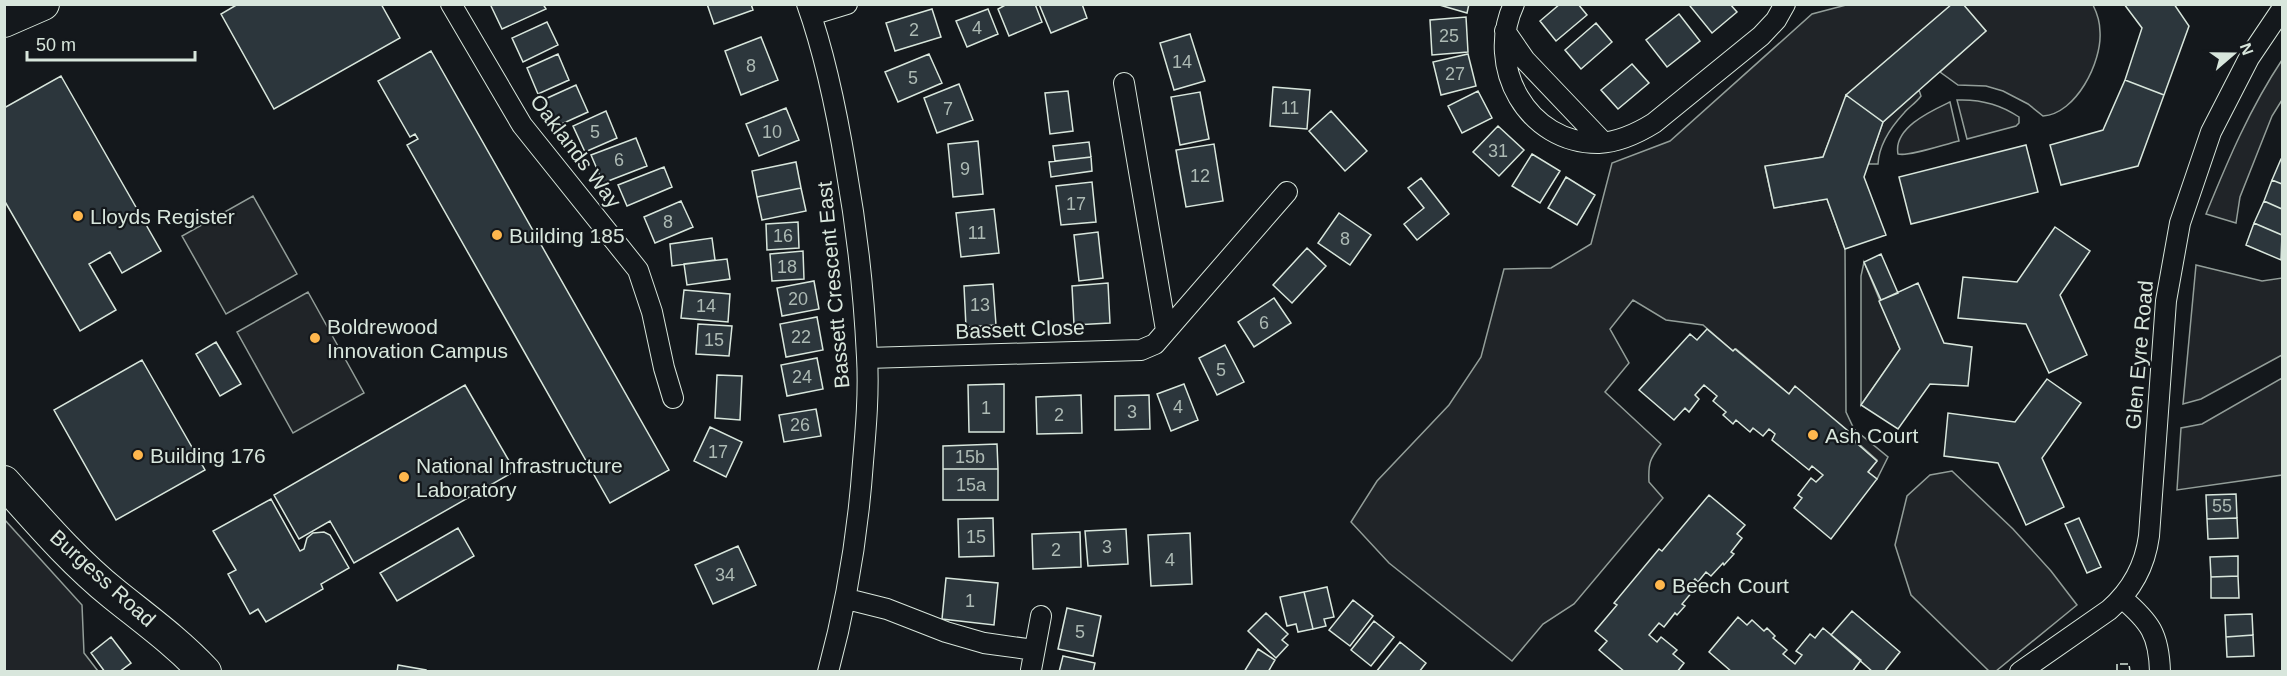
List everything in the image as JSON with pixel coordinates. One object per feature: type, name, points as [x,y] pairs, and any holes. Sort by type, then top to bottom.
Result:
[{"type":"main road","points":[[4,21],[43,4]]},
{"type":"main road","name":"Burgess Road","points":[[4,482],[89,572],[171,638],[205,672]]},
{"type":"street","name":"Oaklands Way","points":[[451,4],[522,125],[638,270],[652,312],[673,398]]},
{"type":"street","points":[[809,10],[847,4]]},
{"type":"street","points":[[1514,4],[1505,31],[1505,65],[1514,92],[1529,112],[1549,128],[1570,138],[1603,142],[1639,132],[1654,123],[1761,36],[1776,20],[1785,4]]},
{"type":"street","name":"Glen Eyre Road","points":[[2020,672],[2109,610],[2122,598],[2137,576],[2147,553],[2165,313],[2180,223],[2211,132],[2249,58],[2283,9]]},
{"type":"street","name":"Bassett Crescent East","points":[[809,10],[828,77],[851,194],[867,358],[866,423],[861,493],[847,599],[828,672]]},
{"type":"street","points":[[1505,31],[1525,60],[1603,142]]},
{"type":"street","points":[[1124,83],[1166,330]]},
{"type":"street","name":"Bassett Close","points":[[867,358],[1141,350],[1155,344],[1287,192]]},
{"type":"street","points":[[2122,598],[2144,618],[2154,633],[2158,644],[2160,672]]},
{"type":"street","points":[[847,599],[887,609],[946,632],[984,643],[1034,650]]},
{"type":"street","points":[[1031,670],[1041,616]]},
{"type":"shaded area","points":[[1846,5],[1952,5],[1847,95],[1823,157],[1765,167],[1774,208],[1827,199],[1845,249],[1846,412],[1854,429],[1888,457],[1877,479],[1868,472],[1877,460],[1795,387],[1789,394],[1736,349],[1733,351],[1703,325],[1666,320],[1633,300],[1610,329],[1629,363],[1605,392],[1661,444],[1650,462],[1649,482],[1663,498],[1574,604],[1543,624],[1512,661],[1389,563],[1351,522],[1377,481],[1449,405],[1481,357],[1504,269],[1551,268],[1591,244],[1612,163],[1670,141],[1812,14]]},
{"type":"shaded area","points":[[1963,5],[2093,5],[2099,25],[2099,44],[2097,58],[2085,84],[2066,106],[2055,113],[2043,116],[2028,104],[2003,91],[1986,86],[1958,85],[1940,72],[1986,31]]},
{"type":"shaded area","points":[[2282,60],[2282,100],[2272,116],[2240,197],[2236,223],[2206,214],[2231,154],[2270,78]]},
{"type":"shaded area","points":[[1919,90],[1921,96],[1899,118],[1886,137],[1878,164],[1868,164],[1883,122]]},
{"type":"shaded area","points":[[1957,100],[1974,100],[1997,106],[2019,117],[2019,123],[2016,126],[1967,139]]},
{"type":"shaded area","points":[[1950,102],[1959,141],[1918,152],[1898,154],[1901,136],[1907,128]]},
{"type":"shaded area","points":[[253,196],[297,274],[226,314],[182,236]]},
{"type":"shaded area","points":[[1864,262],[1900,349],[1861,405],[1861,276]]},
{"type":"shaded area","points":[[2196,265],[2262,281],[2282,278],[2282,355],[2201,399],[2183,404]]},
{"type":"shaded area","points":[[308,292],[364,393],[293,433],[237,332]]},
{"type":"shaded area","points":[[2282,378],[2282,475],[2177,490],[2181,428],[2202,424]]},
{"type":"shaded area","points":[[1952,471],[2013,529],[2051,571],[2077,605],[1996,671],[1989,671],[1911,595],[1895,545],[1907,496],[1930,475]]},
{"type":"shaded area","points":[[4,519],[82,605],[84,653],[98,671],[5,671]]},
{"type":"building","points":[[238,4],[381,4],[400,38],[274,109],[221,14]]},
{"type":"building","points":[[493,4],[543,4],[546,9],[502,29],[491,6]]},
{"type":"building","points":[[707,4],[751,4],[753,10],[714,24]]},
{"type":"building","points":[[1007,4],[1035,4],[1042,22],[1009,36],[998,9]]},
{"type":"building","points":[[1039,4],[1082,4],[1087,18],[1051,33]]},
{"type":"building","points":[[1436,4],[1469,4],[1467,13]]},
{"type":"building","points":[[1560,4],[1578,4],[1587,15],[1556,41],[1540,21]]},
{"type":"building","points":[[1691,4],[1730,4],[1737,12],[1712,33],[1690,6]]},
{"type":"building","points":[[1952,4],[1963,4],[1986,31],[1883,122],[1846,95]]},
{"type":"building","points":[[2124,4],[2174,4],[2189,26],[2164,95],[2125,80],[2142,28]]},
{"type":"building","points":[[932,9],[941,37],[895,51],[886,23]]},
{"type":"building","points":[[988,9],[998,34],[967,47],[956,21]]},
{"type":"building","points":[[1679,14],[1700,41],[1667,67],[1646,40]]},
{"type":"building","points":[[1466,17],[1468,52],[1432,55],[1430,20]]},
{"type":"building","points":[[547,22],[558,45],[523,62],[512,38]]},
{"type":"building","points":[[1596,23],[1612,42],[1581,69],[1565,50]]},
{"type":"building","points":[[1190,34],[1205,81],[1174,90],[1160,43]]},
{"type":"building","points":[[761,37],[778,80],[741,95],[725,51]]},
{"type":"building","name":"Building 185","points":[[431,51],[669,470],[610,503],[407,145],[418,139],[415,134],[410,137],[378,81]]},
{"type":"building","points":[[558,54],[569,80],[538,94],[527,68]]},
{"type":"building","points":[[929,54],[942,83],[898,102],[885,72]]},
{"type":"building","points":[[1468,54],[1476,86],[1441,95],[1433,62]]},
{"type":"building","points":[[1632,64],[1649,83],[1618,109],[1601,90]]},
{"type":"building","name":"Lloyds Register","points":[[61,76],[161,251],[122,273],[110,252],[89,264],[116,310],[80,331],[4,200],[4,108]]},
{"type":"building","points":[[2125,80],[2164,95],[2138,166],[2061,185],[2050,145],[2103,130]]},
{"type":"building","points":[[959,84],[973,120],[937,133],[924,98]]},
{"type":"building","points":[[576,85],[588,112],[555,127],[543,100]]},
{"type":"building","points":[[1273,87],[1310,90],[1307,129],[1270,126]]},
{"type":"building","points":[[1068,91],[1073,131],[1050,134],[1045,93]]},
{"type":"building","points":[[1478,91],[1492,118],[1462,133],[1448,106]]},
{"type":"building","points":[[1200,92],[1209,139],[1180,145],[1171,97]]},
{"type":"building","points":[[1846,95],[1883,122],[1864,177],[1886,235],[1845,249],[1827,199],[1774,208],[1765,166],[1823,157]]},
{"type":"building","points":[[786,108],[799,140],[759,156],[746,124]]},
{"type":"building","points":[[606,111],[617,138],[585,152],[573,126]]},
{"type":"building","points":[[1331,111],[1367,151],[1345,171],[1309,131]]},
{"type":"building","points":[[1498,126],[1524,150],[1499,176],[1473,152]]},
{"type":"building","points":[[636,138],[647,166],[603,183],[591,155]]},
{"type":"building","points":[[978,141],[983,194],[953,197],[948,144]]},
{"type":"building","points":[[1089,142],[1091,157],[1055,161],[1053,146]]},
{"type":"building","points":[[1214,144],[1223,201],[1186,207],[1176,150]]},
{"type":"building","points":[[2026,145],[2038,192],[1911,224],[1899,177]]},
{"type":"building","points":[[1532,154],[1560,171],[1540,203],[1512,186]]},
{"type":"building","points":[[1091,157],[1092,171],[1051,177],[1049,162]]},
{"type":"building","points":[[2282,159],[2282,184],[2272,180]]},
{"type":"building","points":[[796,162],[801,188],[757,197],[752,171]]},
{"type":"building","points":[[664,167],[672,187],[627,206],[618,185]]},
{"type":"building","points":[[1566,177],[1595,195],[1577,225],[1548,208]]},
{"type":"building","points":[[1421,178],[1449,214],[1417,240],[1404,224],[1424,208],[1408,188]]},
{"type":"building","points":[[2272,180],[2282,184],[2282,209],[2264,201]]},
{"type":"building","points":[[1092,182],[1096,222],[1061,225],[1056,186]]},
{"type":"building","points":[[801,188],[806,211],[762,220],[757,197]]},
{"type":"building","points":[[681,201],[693,227],[655,243],[644,217]]},
{"type":"building","points":[[2264,201],[2282,209],[2282,235],[2254,223]]},
{"type":"building","points":[[994,209],[999,253],[961,257],[956,213]]},
{"type":"building","points":[[1339,213],[1371,235],[1350,265],[1318,243]]},
{"type":"building","points":[[798,222],[799,248],[767,250],[766,224]]},
{"type":"building","points":[[2254,223],[2282,235],[2281,260],[2246,245]]},
{"type":"building","points":[[2055,227],[2090,251],[2060,295],[2087,355],[2049,373],[2026,324],[1958,318],[1963,277],[2017,282]]},
{"type":"building","points":[[1098,232],[1103,278],[1079,281],[1074,235]]},
{"type":"building","points":[[712,238],[715,260],[672,266],[670,244]]},
{"type":"building","points":[[1307,248],[1326,266],[1292,303],[1273,285]]},
{"type":"building","points":[[803,251],[804,279],[772,281],[770,254]]},
{"type":"building","points":[[1881,254],[1898,293],[1881,300],[1864,262]]},
{"type":"building","points":[[727,259],[730,279],[687,285],[684,264]]},
{"type":"building","points":[[814,281],[819,309],[782,316],[777,288]]},
{"type":"building","points":[[1108,283],[1110,323],[1074,325],[1072,286]]},
{"type":"building","points":[[1918,283],[1944,343],[1972,347],[1968,386],[1930,384],[1898,429],[1861,405],[1900,349],[1879,301]]},
{"type":"building","points":[[993,284],[996,325],[966,327],[964,286]]},
{"type":"building","points":[[684,290],[730,294],[728,322],[681,318]]},
{"type":"building","points":[[1274,298],[1291,323],[1254,347],[1238,322]]},
{"type":"building","points":[[817,317],[823,350],[786,357],[780,324]]},
{"type":"building","points":[[698,324],[732,326],[729,356],[696,354]]},
{"type":"building","name":"Ash Court","points":[[1707,329],[1789,394],[1795,386],[1854,436],[1852,439],[1877,461],[1868,472],[1877,479],[1831,539],[1794,508],[1802,498],[1798,495],[1811,478],[1816,482],[1823,475],[1812,466],[1809,470],[1772,440],[1775,434],[1769,429],[1763,436],[1753,428],[1750,432],[1736,420],[1733,424],[1723,415],[1726,412],[1713,401],[1717,396],[1704,385],[1695,395],[1699,399],[1689,412],[1685,408],[1674,420],[1639,390],[1690,334],[1697,340]]},
{"type":"building","points":[[216,342],[241,384],[220,396],[196,354]]},
{"type":"building","points":[[1225,345],[1244,382],[1217,395],[1199,358]]},
{"type":"building","points":[[817,358],[823,389],[787,396],[781,365]]},
{"type":"building","name":"Building 176","points":[[142,360],[205,470],[116,520],[54,410]]},
{"type":"building","points":[[717,375],[742,376],[740,420],[715,418]]},
{"type":"building","points":[[2047,379],[2081,403],[2042,458],[2064,507],[2026,525],[1998,463],[1944,456],[1948,413],[2015,422]]},
{"type":"building","points":[[1004,384],[1004,432],[969,432],[968,385]]},
{"type":"building","points":[[1184,384],[1198,420],[1171,431],[1157,394]]},
{"type":"building","name":"National Infrastructure Laboratory","points":[[465,385],[515,471],[354,563],[330,521],[299,539],[274,495]]},
{"type":"building","points":[[1081,395],[1082,433],[1037,434],[1036,397]]},
{"type":"building","points":[[1149,395],[1150,429],[1115,430],[1115,396]]},
{"type":"building","points":[[816,409],[821,436],[784,442],[779,415]]},
{"type":"building","points":[[710,427],[742,442],[726,477],[694,461]]},
{"type":"building","points":[[997,444],[998,469],[943,469],[943,446]]},
{"type":"building","points":[[943,469],[998,469],[998,500],[943,500]]},
{"type":"building","points":[[2236,494],[2237,518],[2207,519],[2206,495]]},
{"type":"building","name":"Beech Court","points":[[1709,495],[1745,525],[1737,534],[1742,538],[1731,552],[1734,554],[1711,576],[1706,572],[1698,582],[1695,579],[1689,587],[1693,591],[1682,604],[1685,606],[1677,615],[1675,613],[1664,627],[1659,623],[1649,635],[1657,642],[1661,637],[1677,650],[1673,654],[1684,663],[1677,672],[1625,672],[1599,650],[1607,641],[1595,631],[1617,605],[1614,603],[1659,549],[1662,551]]},
{"type":"building","points":[[271,499],[300,551],[304,549],[307,538],[313,533],[324,532],[330,535],[349,568],[321,584],[323,589],[266,622],[258,609],[250,614],[228,574],[236,570],[213,531]]},
{"type":"building","points":[[993,518],[994,556],[959,557],[958,519]]},
{"type":"building","points":[[2079,518],[2101,567],[2087,573],[2065,524]]},
{"type":"building","points":[[2237,518],[2238,538],[2208,539],[2207,519]]},
{"type":"building","points":[[458,528],[474,556],[397,601],[380,573]]},
{"type":"building","points":[[1126,529],[1128,564],[1088,566],[1085,531]]},
{"type":"building","points":[[1080,532],[1081,567],[1033,569],[1032,534]]},
{"type":"building","points":[[1190,533],[1192,584],[1151,586],[1148,535]]},
{"type":"building","points":[[738,546],[756,585],[713,604],[695,565]]},
{"type":"building","points":[[2238,556],[2238,576],[2211,577],[2210,557]]},
{"type":"building","points":[[2238,576],[2239,598],[2211,598],[2211,577]]},
{"type":"building","points":[[946,578],[998,583],[994,625],[942,619]]},
{"type":"building","points":[[1327,587],[1334,617],[1324,619],[1326,626],[1313,629],[1304,592]]},
{"type":"building","points":[[1304,592],[1313,629],[1298,632],[1296,624],[1287,626],[1280,597]]},
{"type":"building","points":[[1353,600],[1373,616],[1350,646],[1329,630]]},
{"type":"building","points":[[1067,608],[1101,616],[1093,656],[1058,649]]},
{"type":"building","points":[[1852,611],[1900,652],[1884,672],[1873,672],[1831,635]]},
{"type":"building","points":[[1266,613],[1288,634],[1282,640],[1288,645],[1276,658],[1248,631]]},
{"type":"building","points":[[2252,614],[2253,635],[2226,637],[2225,615]]},
{"type":"building","points":[[1738,617],[1747,625],[1752,620],[1764,631],[1767,628],[1775,636],[1773,638],[1787,650],[1783,654],[1795,664],[1802,655],[1796,651],[1810,634],[1815,638],[1823,628],[1861,660],[1852,672],[1732,672],[1709,652]]},
{"type":"building","points":[[1374,621],[1394,637],[1371,666],[1351,650]]},
{"type":"building","points":[[2253,635],[2254,656],[2227,657],[2226,637]]},
{"type":"building","points":[[111,637],[131,663],[119,672],[105,672],[91,653]]},
{"type":"building","points":[[1400,642],[1426,663],[1419,672],[1376,672]]},
{"type":"building","points":[[1258,649],[1275,660],[1268,672],[1244,672]]},
{"type":"building","points":[[1063,656],[1095,663],[1093,672],[1059,672]]},
{"type":"building","points":[[398,665],[426,670],[426,672],[397,672]]},
{"type":"fence","points":[[2117,672],[2117,664],[2129,664],[2130,672]]},
{"type":"place","name":"Lloyds Register","points":[[78,216]]},
{"type":"place","name":"Building 185","points":[[497,235]]},
{"type":"place","name":"Boldrewood Innovation Campus","points":[[315,338]]},
{"type":"place","name":"Ash Court","points":[[1813,435]]},
{"type":"place","name":"Building 176","points":[[138,455]]},
{"type":"place","name":"National Infrastructure Laboratory","points":[[404,477]]},
{"type":"place","name":"Beech Court","points":[[1660,585]]}]
